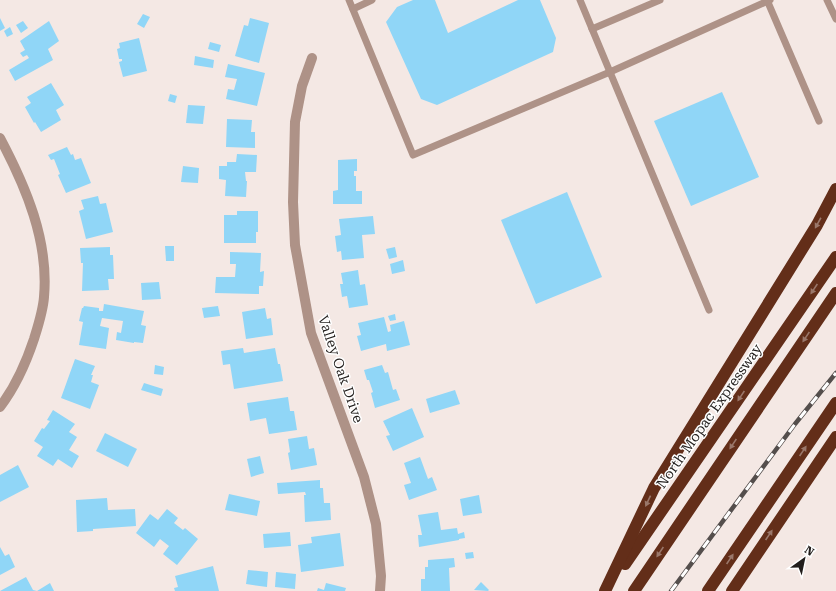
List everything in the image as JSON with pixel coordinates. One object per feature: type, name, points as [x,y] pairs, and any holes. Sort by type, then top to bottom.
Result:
[{"type":"highway","points":[[606,591],[654,488],[817,225],[836,189]]},
{"type":"highway","name":"North Mopac Expressway","points":[[606,591],[836,257]]},
{"type":"highway","points":[[634,591],[836,293]]},
{"type":"highway","points":[[708,591],[836,403]]},
{"type":"highway","points":[[732,591],[836,437]]},
{"type":"street","name":"Valley Oak Drive","points":[[312,58],[302,86],[295,122],[293,202],[294,245],[311,333],[364,477],[376,524],[381,576],[380,591]]},
{"type":"street","points":[[0,138],[16,168],[38,226],[44,276],[44,298],[38,325],[29,353],[20,374],[0,407]]},
{"type":"lane","points":[[349,0],[413,155],[610,72],[768,0],[819,121]]},
{"type":"lane","points":[[353,8],[372,0]]},
{"type":"lane","points":[[580,0],[709,310]]},
{"type":"lane","points":[[592,29],[660,0]]},
{"type":"lane","points":[[827,0],[836,20]]},
{"type":"building","points":[[413,0],[435,0],[448,33],[518,0],[540,0],[556,38],[553,52],[437,105],[421,99],[386,22],[397,7]]},
{"type":"building","points":[[143,14],[150,17],[144,28],[137,24]]},
{"type":"building","points":[[0,18],[5,28],[0,31]]},
{"type":"building","points":[[250,18],[269,23],[259,63],[235,56],[244,25],[248,26]]},
{"type":"building","points":[[23,21],[28,28],[21,33],[16,25]]},
{"type":"building","points":[[49,21],[59,41],[48,49],[53,60],[15,81],[9,70],[29,58],[27,55],[23,57],[20,53],[25,50],[20,41]]},
{"type":"building","points":[[10,27],[13,34],[7,37],[4,31]]},
{"type":"building","points":[[139,38],[147,71],[123,77],[119,62],[122,61],[122,59],[119,59],[117,49],[120,48],[119,43]]},
{"type":"building","points":[[210,42],[221,45],[219,52],[208,49]]},
{"type":"building","points":[[195,56],[214,60],[213,68],[194,65]]},
{"type":"building","points":[[228,64],[265,73],[257,106],[226,99],[228,89],[234,90],[237,79],[225,77]]},
{"type":"building","points":[[51,83],[64,105],[56,110],[61,120],[41,132],[25,107],[31,103],[27,97]]},
{"type":"building","points":[[722,92],[759,177],[691,206],[654,121]]},
{"type":"building","points":[[170,94],[177,96],[175,103],[168,101]]},
{"type":"building","points":[[188,105],[205,106],[203,124],[186,123]]},
{"type":"building","points":[[227,119],[252,120],[251,132],[255,132],[255,148],[226,147]]},
{"type":"building","points":[[67,147],[71,155],[73,154],[75,160],[81,158],[91,183],[66,193],[58,175],[60,174],[54,159],[51,160],[48,155]]},
{"type":"building","points":[[237,154],[257,155],[256,172],[245,172],[247,181],[246,197],[225,196],[226,180],[219,179],[219,166],[227,166],[227,162],[236,162]]},
{"type":"building","points":[[357,159],[357,171],[354,171],[354,176],[356,176],[356,191],[362,191],[362,204],[333,204],[333,191],[338,190],[338,160]]},
{"type":"building","points":[[183,166],[199,168],[198,183],[181,182]]},
{"type":"building","points":[[567,192],[602,277],[536,304],[501,220]]},
{"type":"building","points":[[98,196],[100,204],[106,203],[113,232],[86,239],[79,211],[84,209],[81,200]]},
{"type":"building","points":[[237,211],[258,211],[258,232],[256,232],[256,243],[224,243],[224,215],[237,215]]},
{"type":"building","points":[[373,216],[375,234],[362,235],[364,258],[342,260],[341,251],[337,252],[335,236],[341,235],[339,219]]},
{"type":"building","points":[[165,246],[174,246],[174,261],[166,261]]},
{"type":"building","points":[[110,247],[110,255],[113,255],[114,279],[108,279],[109,290],[82,291],[83,263],[81,263],[80,248]]},
{"type":"building","points":[[395,247],[397,257],[389,259],[386,249]]},
{"type":"building","points":[[230,252],[261,253],[260,272],[264,271],[263,286],[259,286],[259,294],[215,293],[216,277],[235,277],[236,264],[230,264]]},
{"type":"building","points":[[403,260],[405,271],[392,274],[390,264]]},
{"type":"building","points":[[358,270],[360,285],[365,284],[368,305],[349,308],[347,296],[342,297],[340,284],[343,284],[341,273]]},
{"type":"building","points":[[159,282],[161,299],[142,300],[141,283]]},
{"type":"building","points":[[104,304],[144,311],[141,325],[146,326],[143,343],[116,340],[117,332],[121,333],[123,321],[102,318],[100,326],[109,328],[106,349],[79,345],[83,322],[79,321],[82,308],[84,306],[99,308],[99,311],[103,311]]},
{"type":"building","points":[[218,306],[220,316],[204,318],[202,308]]},
{"type":"building","points":[[265,308],[267,319],[271,318],[273,335],[246,339],[242,312]]},
{"type":"building","points":[[395,314],[396,320],[390,321],[388,316]]},
{"type":"building","points":[[384,317],[388,332],[391,331],[390,325],[404,321],[410,345],[387,351],[386,344],[361,351],[357,336],[361,335],[358,323]]},
{"type":"building","points":[[243,348],[244,353],[275,348],[283,381],[234,389],[230,364],[223,365],[221,351]]},
{"type":"building","points":[[75,359],[95,366],[91,375],[93,375],[91,382],[99,385],[90,409],[61,398]]},
{"type":"building","points":[[155,365],[164,367],[163,375],[154,374]]},
{"type":"building","points":[[382,365],[385,373],[388,372],[393,390],[396,389],[400,400],[375,408],[371,393],[373,392],[364,370]]},
{"type":"building","points":[[144,383],[163,389],[161,396],[141,390]]},
{"type":"building","points":[[455,390],[460,404],[430,413],[426,399]]},
{"type":"building","points":[[288,397],[290,411],[294,411],[297,430],[269,434],[266,418],[250,421],[247,403]]},
{"type":"building","points":[[412,408],[424,437],[393,451],[386,436],[390,435],[383,421]]},
{"type":"building","points":[[53,410],[75,424],[69,432],[77,437],[69,450],[79,456],[72,468],[58,459],[53,466],[37,456],[43,447],[34,441],[42,428],[44,429],[50,421],[47,420]]},
{"type":"building","points":[[105,433],[137,449],[128,467],[96,451]]},
{"type":"building","points":[[307,436],[309,449],[314,448],[317,465],[291,470],[288,453],[290,452],[288,439]]},
{"type":"building","points":[[260,456],[264,473],[251,477],[247,459]]},
{"type":"building","points":[[420,457],[428,479],[432,477],[437,490],[409,500],[404,485],[411,483],[404,463]]},
{"type":"building","points":[[18,465],[29,487],[0,502],[0,475]]},
{"type":"building","points":[[320,480],[320,488],[323,488],[324,503],[330,503],[331,520],[305,522],[305,492],[278,494],[277,483]]},
{"type":"building","points":[[229,494],[260,501],[257,516],[225,510]]},
{"type":"building","points":[[479,495],[482,513],[463,516],[460,499]]},
{"type":"building","points":[[107,498],[108,510],[135,509],[136,526],[93,529],[93,531],[77,532],[76,500]]},
{"type":"building","points":[[167,509],[178,518],[174,523],[183,530],[185,528],[198,539],[177,565],[163,554],[169,546],[160,539],[154,547],[136,533],[150,514],[158,520]]},
{"type":"building","points":[[438,512],[441,530],[457,528],[458,534],[464,532],[465,538],[419,547],[418,535],[422,535],[418,515]]},
{"type":"building","points":[[290,532],[291,546],[264,548],[263,534]]},
{"type":"building","points":[[340,533],[344,566],[301,572],[298,545],[312,543],[311,537]]},
{"type":"building","points":[[0,547],[5,556],[9,554],[15,567],[0,575]]},
{"type":"building","points":[[473,552],[474,558],[466,559],[465,553]]},
{"type":"building","points":[[454,558],[455,567],[449,568],[450,591],[421,591],[421,579],[425,579],[425,567],[428,567],[428,560]]},
{"type":"building","points":[[213,566],[219,591],[175,591],[174,588],[178,587],[175,576]]},
{"type":"building","points":[[248,570],[268,572],[267,587],[246,584]]},
{"type":"building","points":[[276,572],[296,574],[295,589],[275,587]]},
{"type":"building","points":[[26,577],[33,590],[37,591],[0,591]]},
{"type":"building","points":[[481,582],[489,590],[488,591],[474,590]]},
{"type":"building","points":[[50,583],[54,591],[37,591]]},
{"type":"building","points":[[326,583],[346,588],[345,591],[317,591],[318,588],[324,590]]},
{"type":"railway","points":[[671,591],[795,424],[836,373]]}]
